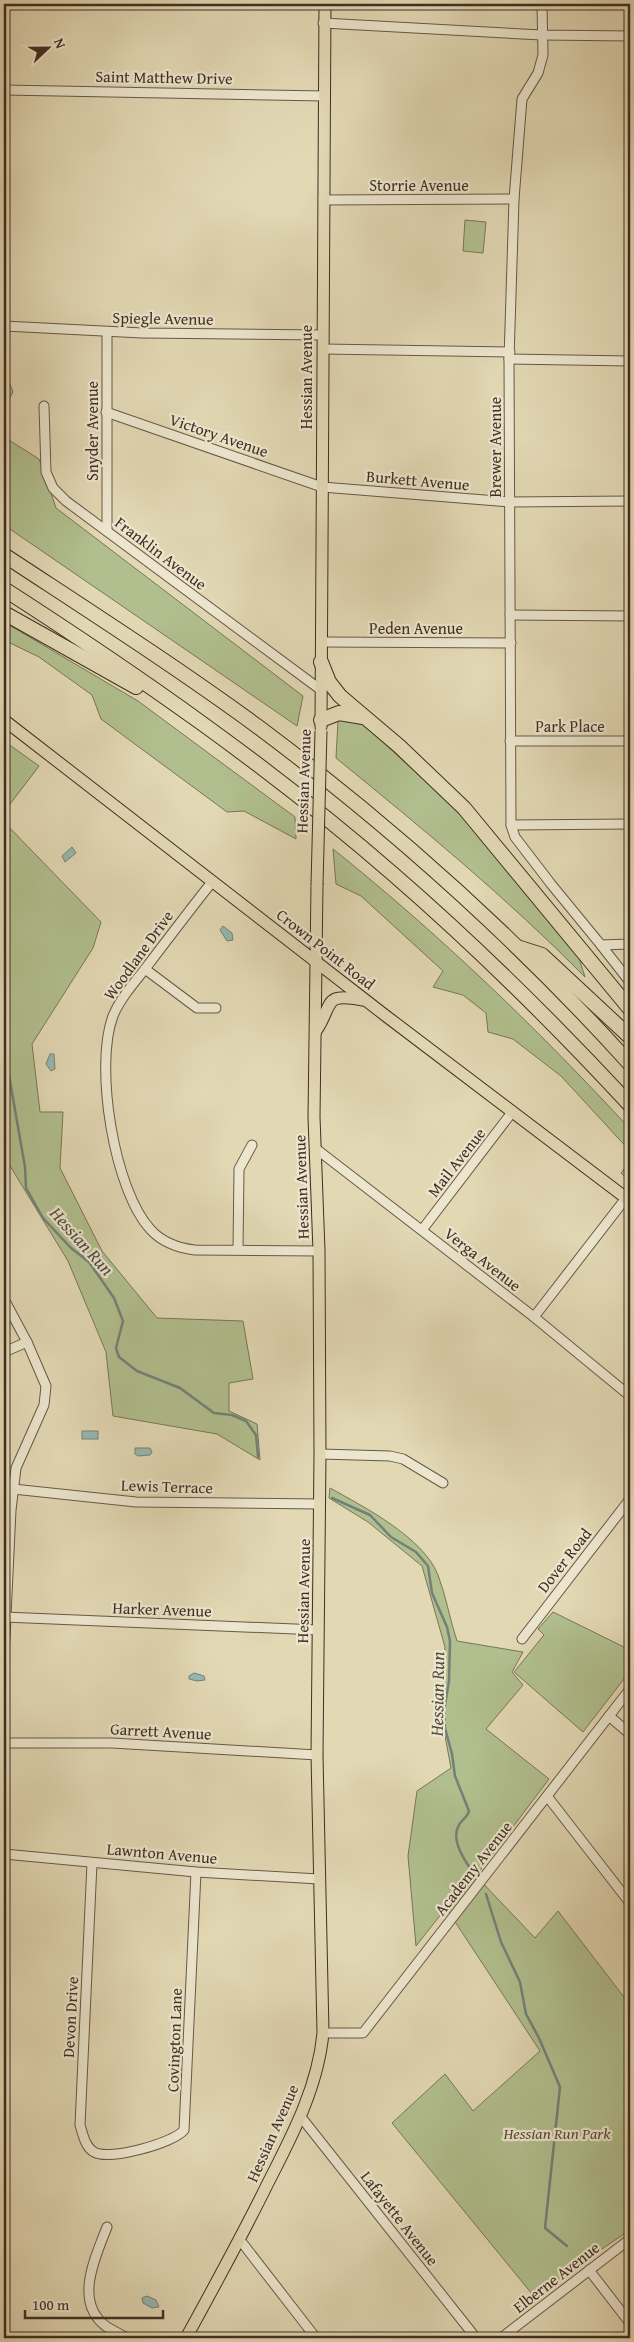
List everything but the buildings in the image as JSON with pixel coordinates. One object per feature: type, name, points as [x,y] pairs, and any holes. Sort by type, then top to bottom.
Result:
[{"type":"highway","points":[[4,556],[160,659],[293,754],[399,841],[516,947],[630,1064]]},
{"type":"highway","points":[[4,588],[160,694],[269,774],[392,873],[528,998],[630,1105]]},
{"type":"highway","points":[[4,613],[135,686],[160,694]]},
{"type":"highway","points":[[321,662],[336,690],[436,780],[470,814],[630,1009]]},
{"type":"highway","points":[[321,725],[339,713],[364,717]]},
{"type":"highway","points":[[516,947],[542,954],[630,1037]]},
{"type":"main road","name":"Hessian Avenue","points":[[186,2338],[240,2240],[300,2117],[317,2067],[323,2034],[317,1755],[320,1454],[319,1251],[315,1148],[315,961],[322,642],[323,23],[325,4]]},
{"type":"main road","name":"Crown Point Road","points":[[4,720],[365,1000],[628,1200]]},
{"type":"main road","points":[[315,1032],[326,1008],[333,1000],[340,997],[365,1000]]},
{"type":"street","name":"Brewer Avenue","points":[[511,826],[510,355],[514,199],[522,99],[538,73],[543,55],[542,4]]},
{"type":"street","points":[[323,23],[542,35],[630,36]]},
{"type":"street","name":"Saint Matthew Drive","points":[[4,90],[324,96]]},
{"type":"street","name":"Storrie Avenue","points":[[323,200],[514,199]]},
{"type":"street","name":"Spiegle Avenue","points":[[4,326],[107,332],[322,335]]},
{"type":"street","name":"Snyder Avenue","points":[[107,332],[107,531]]},
{"type":"street","points":[[323,349],[630,361]]},
{"type":"street","name":"Franklin Avenue","points":[[44,406],[46,472],[53,488],[107,531],[321,690]]},
{"type":"street","name":"Victory Avenue","points":[[106,412],[322,487]]},
{"type":"street","name":"Burkett Avenue","points":[[322,487],[510,502],[630,501]]},
{"type":"street","points":[[510,615],[630,616]]},
{"type":"street","name":"Peden Avenue","points":[[322,642],[511,643]]},
{"type":"street","name":"Park Place","points":[[510,741],[630,741]]},
{"type":"street","points":[[630,824],[511,826],[516,837],[551,884],[630,982]]},
{"type":"street","name":"Woodlane Drive","points":[[212,882],[116,1009],[106,1044],[110,1128],[114,1149],[140,1216],[155,1234],[167,1243],[182,1249],[319,1251]]},
{"type":"street","points":[[601,945],[630,944]]},
{"type":"street","points":[[145,969],[197,1008],[216,1008]]},
{"type":"street","name":"Mail Avenue","points":[[422,1230],[513,1112]]},
{"type":"street","points":[[238,1249],[238,1169],[252,1145]]},
{"type":"street","name":"Verga Avenue","points":[[315,1148],[534,1317],[630,1396]]},
{"type":"street","points":[[534,1317],[628,1200]]},
{"type":"street","points":[[4,1299],[27,1342],[43,1378],[45,1394],[40,1415],[16,1468],[13,1489],[4,1658]]},
{"type":"street","points":[[4,1352],[27,1342]]},
{"type":"street","points":[[320,1454],[390,1456],[402,1459],[443,1483]]},
{"type":"street","name":"Lewis Terrace","points":[[13,1489],[136,1502],[320,1504]]},
{"type":"street","name":"Dover Road","points":[[522,1639],[630,1499]]},
{"type":"street","name":"Harker Avenue","points":[[5,1617],[318,1630]]},
{"type":"street","name":"Academy Avenue","points":[[323,2034],[363,2034],[630,1689]]},
{"type":"street","points":[[609,1716],[630,1734]]},
{"type":"street","name":"Garrett Avenue","points":[[4,1743],[112,1743],[317,1755]]},
{"type":"street","points":[[547,1796],[630,1903]]},
{"type":"street","name":"Lawnton Avenue","points":[[4,1854],[196,1872],[319,1879]]},
{"type":"street","name":"Devon Drive","points":[[92,1863],[80,2125],[88,2146],[95,2153],[111,2154]]},
{"type":"street","name":"Covington Lane","points":[[111,2154],[171,2141],[184,2130],[196,1872]]},
{"type":"street","name":"Lafayette Avenue","points":[[300,2117],[476,2338]]},
{"type":"street","points":[[107,2227],[97,2254],[88,2288],[92,2307],[106,2326],[128,2338]]},
{"type":"street","name":"Elberne Avenue","points":[[501,2338],[630,2239]]},
{"type":"street","points":[[240,2240],[316,2338]]},
{"type":"street","points":[[588,2270],[630,2323]]},
{"type":"green space","points":[[465,220],[486,222],[483,253],[463,251]]},
{"type":"green space","points":[[4,376],[7,376],[13,392],[4,408]]},
{"type":"green space","points":[[4,437],[39,459],[56,508],[303,696],[297,726],[4,525]]},
{"type":"green space","points":[[4,622],[138,701],[295,817],[296,839],[244,811],[227,812],[101,719],[92,695],[39,657],[4,640]]},
{"type":"green space","points":[[352,718],[365,726],[455,808],[578,955],[585,977],[495,891],[336,758],[338,720]]},
{"type":"green space","points":[[4,741],[39,766],[4,812]]},
{"type":"green space","points":[[4,822],[101,922],[93,948],[32,1044],[40,1112],[63,1112],[60,1168],[102,1251],[157,1318],[243,1321],[253,1379],[229,1383],[229,1411],[257,1424],[260,1460],[217,1434],[113,1416],[106,1352],[68,1261],[4,1156]]},
{"type":"green space","points":[[333,849],[487,983],[560,1055],[630,1129],[630,1151],[561,1076],[513,1039],[488,1032],[486,1013],[463,995],[433,987],[443,971],[361,896],[336,884]]},
{"type":"green space","points":[[630,1161],[630,1182],[621,1173]]},
{"type":"green space","name":"Hessian Run Park","points":[[330,1488],[391,1524],[420,1548],[438,1575],[457,1641],[523,1652],[512,1672],[523,1685],[486,1729],[549,1779],[476,1876],[535,1938],[558,1911],[630,2005],[630,2230],[587,2259],[537,2300],[392,2123],[445,2074],[473,2111],[540,2051],[446,1908],[416,1946],[408,1856],[417,1791],[451,1768],[440,1709],[445,1647],[422,1566],[368,1522],[329,1498]]},
{"type":"green space","points":[[553,1612],[630,1650],[630,1671],[583,1732],[514,1672],[544,1635],[538,1629]]},
{"type":"water","points":[[72,847],[76,853],[65,862],[62,856]]},
{"type":"water","points":[[223,926],[232,933],[233,940],[227,941],[220,930]]},
{"type":"water","points":[[50,1054],[54,1054],[55,1069],[51,1071],[46,1064]]},
{"type":"water","points":[[82,1431],[98,1431],[98,1439],[82,1439]]},
{"type":"water","points":[[135,1448],[150,1448],[152,1452],[150,1455],[138,1456],[135,1454]]},
{"type":"water","points":[[194,1673],[204,1676],[205,1680],[189,1679],[189,1676]]},
{"type":"water","points":[[147,2296],[156,2300],[159,2307],[152,2308],[143,2303],[142,2298]]},
{"type":"waterway","name":"Hessian Run","points":[[4,975],[7,987],[4,1003]]},
{"type":"waterway","name":"Hessian Run","points":[[4,1047],[25,1167],[26,1188],[43,1218],[71,1248],[89,1262],[114,1298],[123,1321],[116,1348],[119,1357],[137,1371],[180,1388],[214,1413],[232,1415],[246,1421],[256,1435],[258,1457]]},
{"type":"waterway","name":"Hessian Run","points":[[332,1498],[370,1515],[391,1537],[416,1552],[428,1566],[432,1593],[447,1627],[450,1641],[449,1681],[444,1711],[445,1728],[452,1754],[455,1776],[469,1811],[459,1825],[456,1839],[460,1852],[474,1874]]},
{"type":"waterway","name":"Hessian Run","points":[[486,1894],[501,1942],[520,1982],[526,2014],[539,2038],[560,2087],[545,2228],[567,2246]]}]
